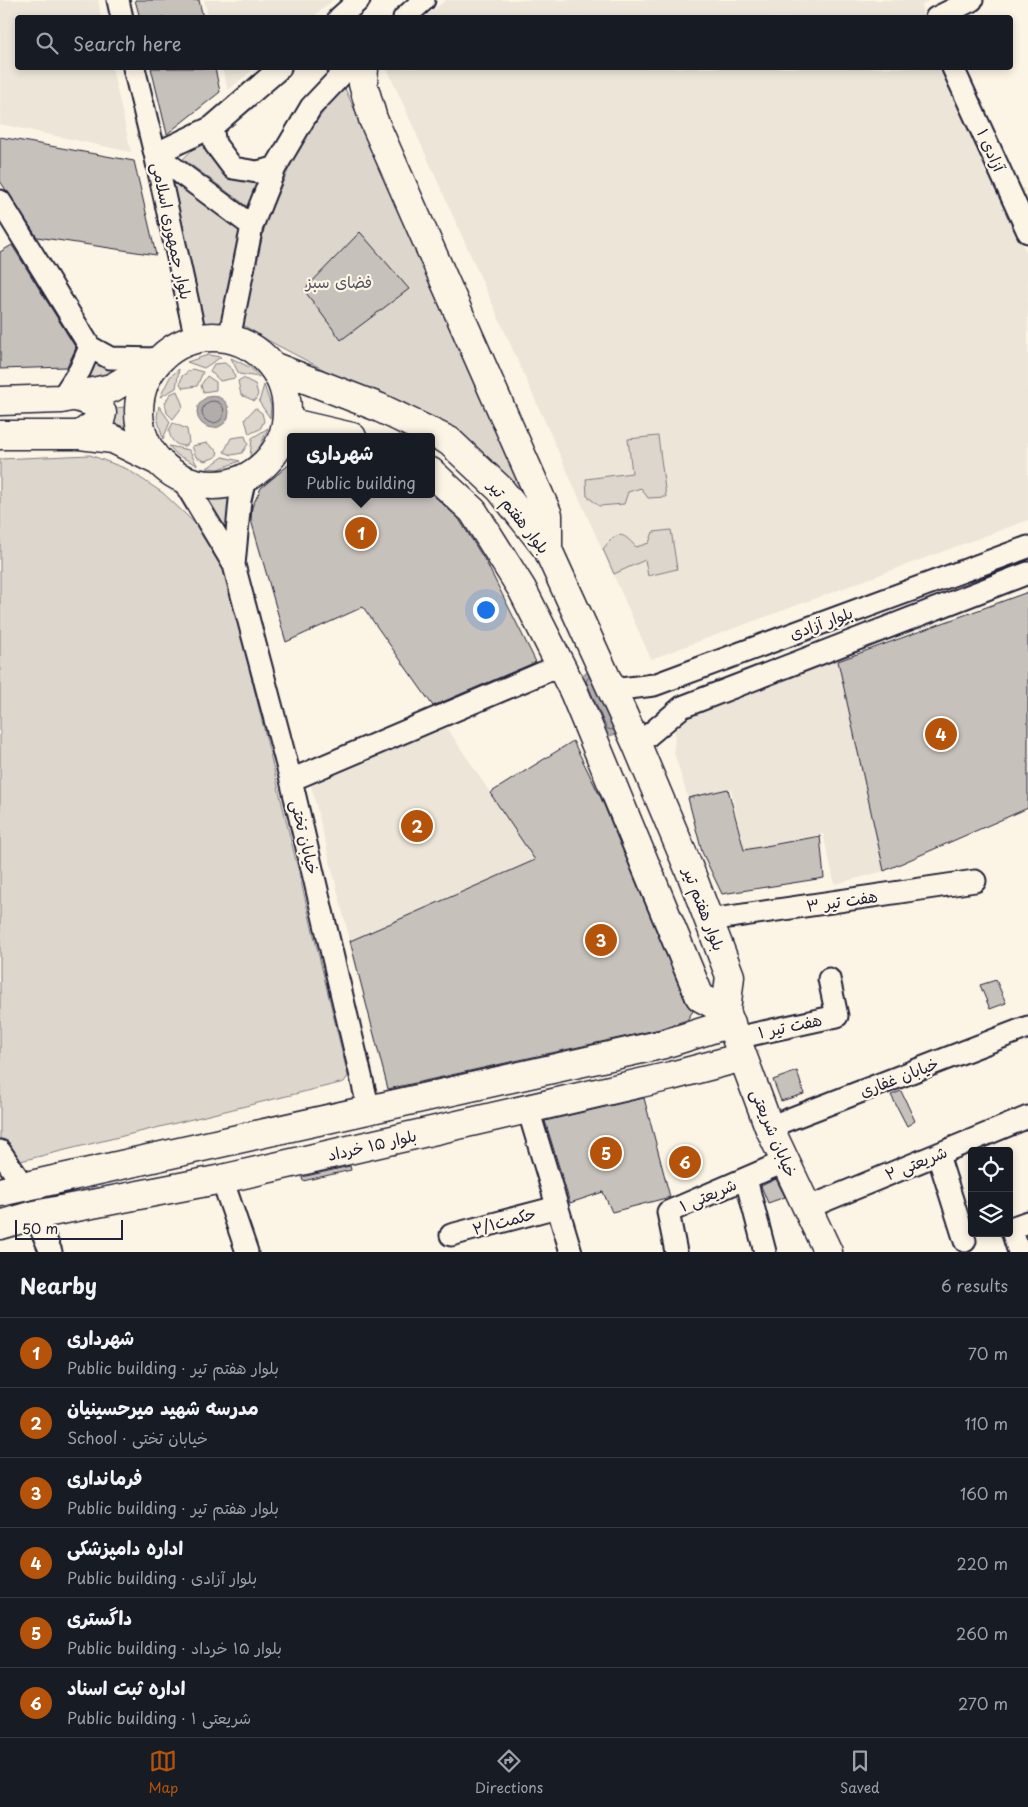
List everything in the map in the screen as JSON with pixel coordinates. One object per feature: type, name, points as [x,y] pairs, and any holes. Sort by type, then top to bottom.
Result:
[{"type":"main road","points":[[364,70],[363,84],[373,119],[548,515],[548,550]]},
{"type":"main road","points":[[0,401],[66,397],[112,388],[160,360],[173,349],[196,339],[216,337],[245,344],[260,354],[272,366],[282,383],[287,402],[287,422],[277,449],[259,470],[245,478],[224,484],[202,484],[170,470],[113,439],[80,435],[0,435]]},
{"type":"main road","points":[[160,360],[147,378],[140,399],[140,422],[147,444],[170,470]]},
{"type":"main road","name":"بلوار هفتم تیر","points":[[272,366],[378,407],[432,433]]},
{"type":"main road","points":[[66,397],[90,402],[100,408],[102,413],[100,420],[80,435]]},
{"type":"main road","points":[[287,422],[335,433]]},
{"type":"main road","name":"بلوار هفتم تیر","points":[[435,434],[449,441],[500,489],[548,550],[637,745],[709,920],[730,976],[734,1032]]},
{"type":"main road","name":"بلوار هفتم تیر","points":[[435,476],[473,511],[522,588],[561,665],[589,727],[700,997],[734,1032]]},
{"type":"main road","points":[[654,888],[692,876]]},
{"type":"main road","points":[[35,1215],[12,1190],[664,1044],[734,1032]]},
{"type":"main road","name":"بلوار ۱۵ خرداد","points":[[0,1225],[35,1215],[222,1180],[671,1076],[734,1032]]},
{"type":"main road","name":"خیابان شریعتی","points":[[734,1032],[769,1127],[828,1252]]},
{"type":"main road","points":[[664,1044],[669,1049],[674,1062],[671,1076]]},
{"type":"street","points":[[118,0],[121,15]]},
{"type":"street","points":[[342,15],[360,0]]},
{"type":"street","points":[[407,15],[424,0]]},
{"type":"street","points":[[942,15],[972,0]]},
{"type":"street","points":[[134,70],[155,154],[252,226]]},
{"type":"street","name":"بلوار جمهوری اسلامی","points":[[196,339],[155,154],[212,127],[278,70]]},
{"type":"street","points":[[229,339],[252,226],[275,168],[311,107],[346,70]]},
{"type":"street","name":"آزادی ۱","points":[[954,70],[1028,232]]},
{"type":"street","points":[[212,127],[220,153],[233,168],[257,172],[275,168]]},
{"type":"street","points":[[0,201],[90,347],[110,358],[160,360]]},
{"type":"street","points":[[66,397],[90,347]]},
{"type":"street","points":[[170,470],[234,565]]},
{"type":"street","points":[[234,565],[240,500],[245,478]]},
{"type":"street","name":"بلوار آزادی","points":[[612,690],[654,685],[1028,547]]},
{"type":"street","name":"خیابان تختی","points":[[234,565],[291,780],[369,1110]]},
{"type":"street","name":"بلوار آزادی","points":[[637,745],[682,707],[1028,573]]},
{"type":"street","points":[[291,780],[561,665]]},
{"type":"street","name":"هفت تیر ۳","points":[[709,920],[975,882]]},
{"type":"street","name":"هفت تیر ۱","points":[[734,1032],[837,1016],[829,980]]},
{"type":"street","name":"خیابان غفاری","points":[[769,1127],[1028,1028]]},
{"type":"street","points":[[528,1108],[571,1252]]},
{"type":"street","name":"شریعتی ۲","points":[[807,1208],[938,1155],[1027,1123]]},
{"type":"street","points":[[0,1152],[12,1190]]},
{"type":"street","points":[[938,1155],[965,1241]]},
{"type":"street","name":"شریعتی ۱","points":[[676,1252],[668,1212],[786,1162]]},
{"type":"street","points":[[746,1179],[765,1252]]},
{"type":"street","points":[[222,1180],[247,1252]]},
{"type":"street","name":"حکمت۲/۱","points":[[451,1235],[557,1207]]},
{"type":"street","points":[[35,1215],[51,1252]]},
{"type":"street","points":[[1018,1252],[1011,1228],[1028,1222]]},
{"type":"shaded area","points":[[0,0],[98,0],[101,15],[15,15],[15,70],[112,70],[131,152],[0,124]]},
{"type":"shaded area","points":[[204,0],[333,0],[315,15],[208,15]]},
{"type":"shaded area","points":[[446,0],[931,0],[922,4],[923,15],[427,15]]},
{"type":"shaded area","points":[[223,70],[253,70],[228,90]]},
{"type":"shaded area","points":[[388,70],[944,70],[1028,256],[1028,520],[651,659]]},
{"type":"shaded area","points":[[831,659],[838,661],[884,871],[835,884],[823,834],[744,850],[731,789],[688,798],[674,753],[675,730],[691,712]]},
{"type":"shaded area","points":[[447,728],[535,860],[350,941],[310,781]]},
{"type":"green space","name":"فضای سبز","points":[[343,84],[537,514],[448,429],[405,403],[334,375],[243,325],[266,220],[299,146]]},
{"type":"green space","points":[[205,137],[231,174],[246,181],[264,176],[248,207],[183,159]]},
{"type":"green space","points":[[171,174],[248,225],[221,332],[203,330]]},
{"type":"green space","points":[[208,355],[221,357],[204,368],[187,362]]},
{"type":"green space","points":[[231,358],[251,368],[259,377],[239,374]]},
{"type":"green space","points":[[93,360],[139,363],[75,392]]},
{"type":"green space","points":[[225,363],[233,370],[235,378],[220,381],[210,371],[214,364]]},
{"type":"green space","points":[[179,369],[176,388],[160,397],[170,377]]},
{"type":"green space","points":[[192,369],[203,372],[197,386],[183,388],[180,384],[182,376]]},
{"type":"green space","points":[[207,376],[216,382],[216,390],[203,392],[201,385]]},
{"type":"green space","points":[[243,378],[255,384],[258,394],[255,401],[241,395],[238,381]]},
{"type":"green space","points":[[264,385],[271,406],[270,418],[259,402]]},
{"type":"green space","points":[[177,391],[183,406],[173,419],[167,413],[165,403],[170,394]]},
{"type":"green space","points":[[159,406],[170,422],[163,439],[157,417]]},
{"type":"green space","points":[[125,407],[125,427],[108,423],[105,409]]},
{"type":"green space","points":[[255,408],[262,413],[264,421],[260,429],[249,434],[245,419]]},
{"type":"green space","points":[[173,423],[187,429],[189,443],[185,446],[176,444],[172,439],[169,430]]},
{"type":"green space","points":[[268,428],[259,449],[250,457],[252,438]]},
{"type":"green space","points":[[245,436],[248,444],[242,453],[232,455],[224,452],[231,438]]},
{"type":"green space","points":[[658,436],[666,497],[648,498],[641,488],[628,492],[624,504],[599,506],[587,496],[586,479],[632,473],[628,439]]},
{"type":"green space","points":[[207,443],[218,452],[216,457],[205,461],[196,457],[192,446]]},
{"type":"green space","points":[[169,446],[189,450],[197,465],[177,455]]},
{"type":"green space","points":[[90,455],[127,469],[163,493],[201,529],[225,568],[348,1076],[344,1082],[0,1166],[0,459]]},
{"type":"green space","points":[[223,457],[240,461],[219,469],[207,468]]},
{"type":"green space","points":[[186,482],[214,487],[243,482],[232,558]]},
{"type":"green space","points":[[671,530],[677,569],[648,576],[645,560],[614,574],[603,549],[612,539],[619,535],[623,536],[636,547],[649,543],[653,532]]},
{"type":"water","points":[[213,396],[224,401],[229,412],[224,423],[213,428],[202,423],[197,412],[202,401]]},
{"type":"water","points":[[594,670],[623,732],[606,737],[578,676]]},
{"type":"building","points":[[135,0],[199,0],[202,15],[139,15]]},
{"type":"building","points":[[151,70],[215,70],[220,92],[167,134]]},
{"type":"building","points":[[0,137],[134,161],[156,255],[37,237],[0,181]]},
{"type":"building","points":[[360,232],[409,289],[341,340],[304,290]]},
{"type":"building","points":[[12,245],[76,348],[67,367],[0,369],[0,252]]},
{"type":"building","points":[[287,466],[287,498],[435,497],[459,519],[486,562],[536,662],[433,706],[363,607],[286,642],[251,520],[252,507],[261,488]]},
{"type":"building","points":[[1028,592],[1028,808],[884,871],[838,661]]},
{"type":"building","points":[[573,741],[601,798],[686,1003],[693,1011],[687,1020],[660,1029],[388,1089],[350,941],[535,860],[490,793]]},
{"type":"building","points":[[728,789],[744,850],[820,836],[824,878],[722,894],[702,852],[688,798]]},
{"type":"building","points":[[996,980],[1006,1003],[990,1009],[980,985]]},
{"type":"building","points":[[797,1071],[804,1094],[781,1101],[773,1080]]},
{"type":"building","points":[[901,1091],[915,1121],[907,1126],[891,1095]]},
{"type":"building","points":[[644,1098],[670,1197],[612,1212],[603,1192],[570,1203],[545,1121]]},
{"type":"building","points":[[350,1166],[351,1170],[303,1181],[302,1177]]},
{"type":"building","points":[[776,1179],[785,1197],[768,1203],[761,1186]]},
{"type":"place","name":"شهرداری","points":[[361,533]]},
{"type":"place","name":"اداره دامپزشکی","points":[[941,734]]},
{"type":"place","name":"مدرسه شهید میرحسینیان","points":[[417,826]]},
{"type":"place","name":"فرمانداری","points":[[601,940]]},
{"type":"place","name":"داگستری","points":[[606,1153]]},
{"type":"place","name":"اداره ثبت اسناد","points":[[685,1162]]}]
